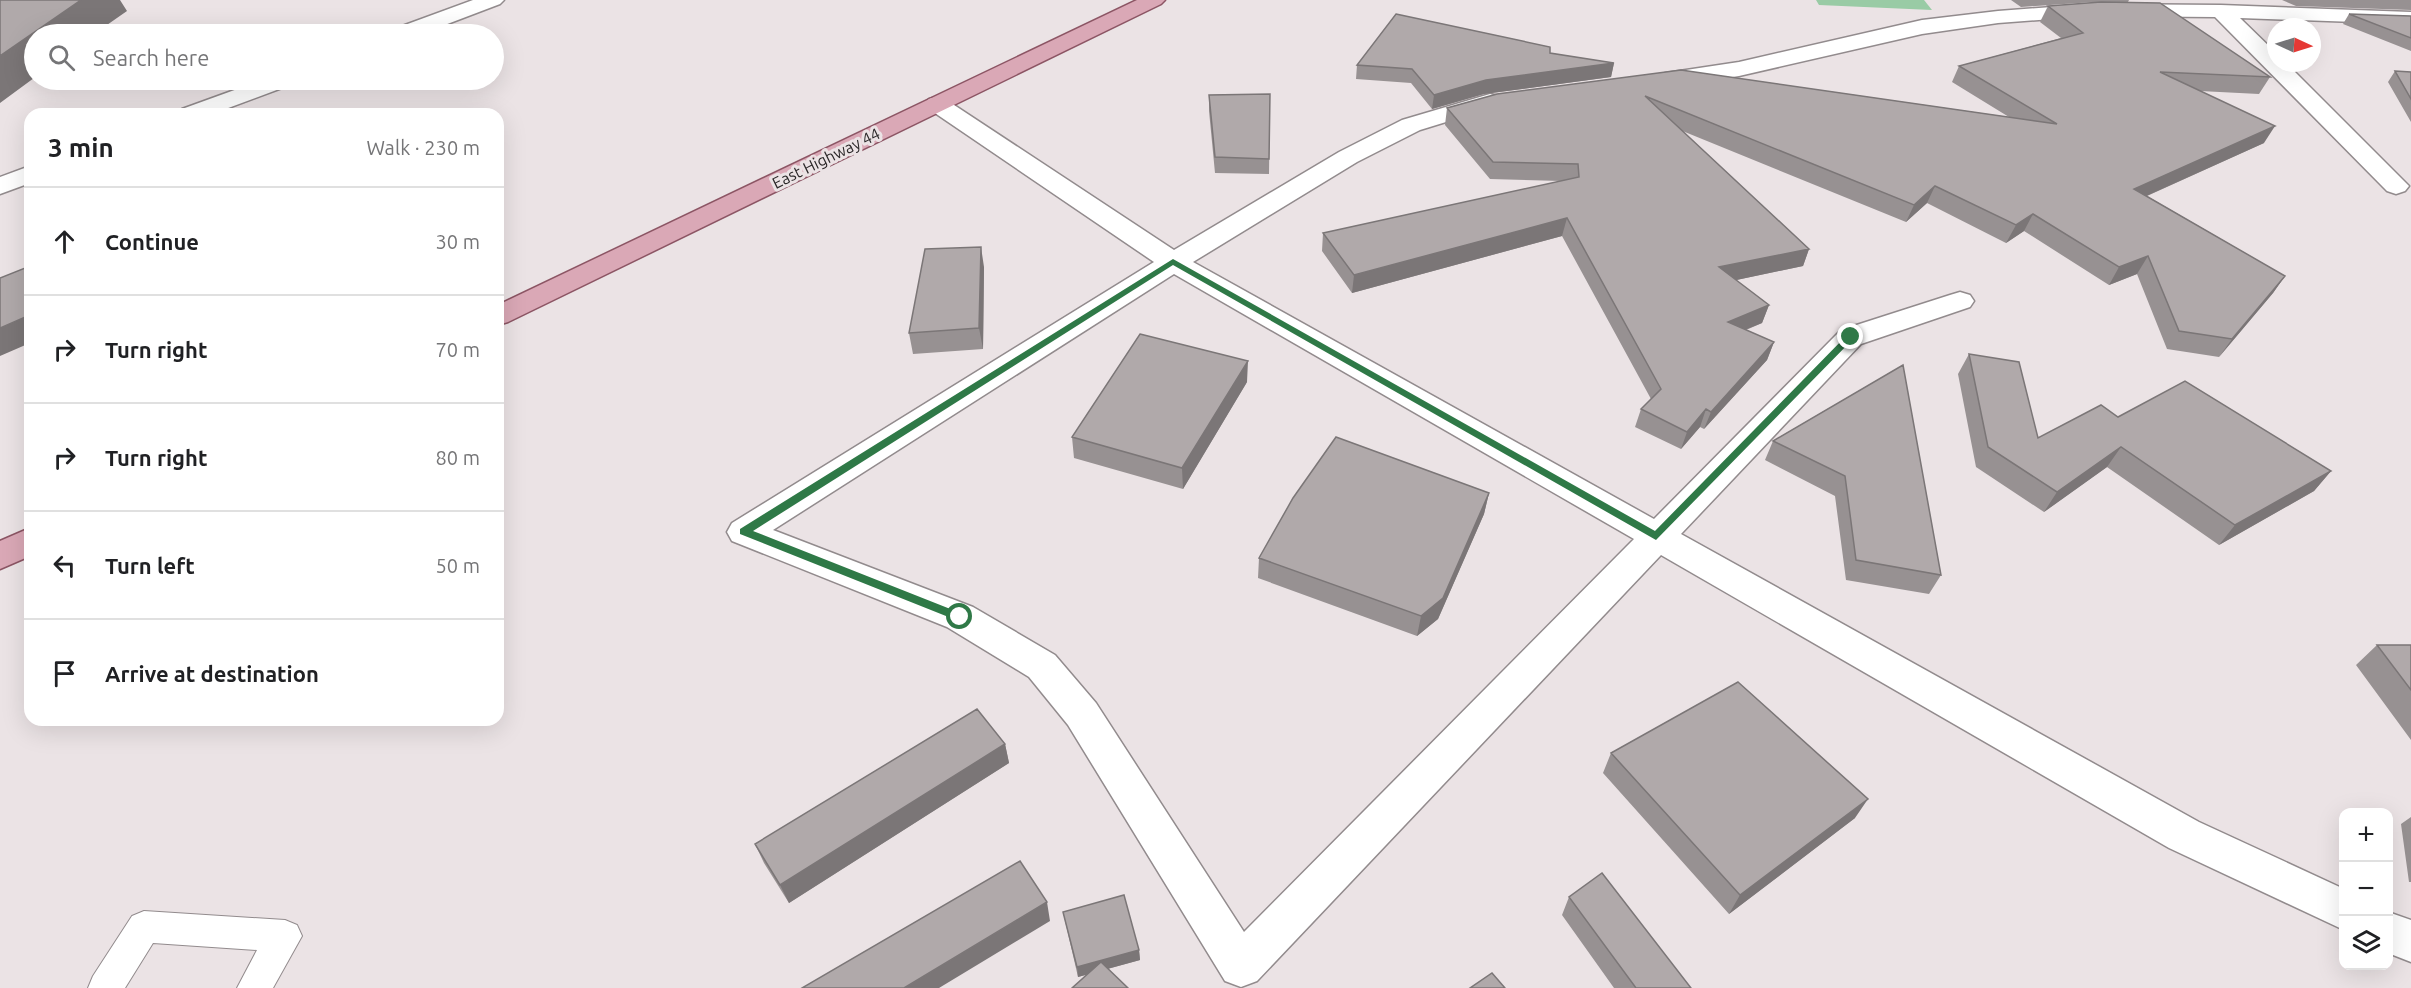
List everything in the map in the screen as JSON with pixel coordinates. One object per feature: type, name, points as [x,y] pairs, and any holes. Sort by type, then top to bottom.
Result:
[{"type":"main road","name":"East Highway 44","points":[[504,313],[1154,0]]},
{"type":"main road","points":[[0,556],[24,544]]},
{"type":"street","points":[[429,24],[494,0]]},
{"type":"street","points":[[1646,83],[1739,69],[1922,27],[1998,17],[2093,9],[2411,18]]},
{"type":"street","points":[[2221,11],[2396,186]]},
{"type":"street","points":[[206,108],[255,90]]},
{"type":"street","points":[[1516,98],[1492,101],[1411,125],[1348,157],[1173,262],[744,532],[960,617],[1042,666],[1082,714],[1241,966],[1851,337],[1960,301]]},
{"type":"street","points":[[937,104],[1173,262],[2184,835],[2339,908]]},
{"type":"street","points":[[0,186],[24,176]]},
{"type":"street","points":[[2393,934],[2411,941]]},
{"type":"lane","points":[[105,988],[144,927],[285,936],[254,988]]},
{"type":"green space","points":[[1816,0],[1924,0],[1932,10],[1819,5]]},
{"type":"building","points":[[0,0],[81,0],[46,24],[24,24],[24,39],[0,56]]},
{"type":"building","points":[[2101,2],[2160,3],[2270,77],[2160,72],[2275,126],[2134,189],[2285,276],[2232,339],[2179,331],[2148,256],[2119,267],[2033,214],[2016,225],[1935,186],[1914,205],[1645,96],[1809,249],[1719,267],[1769,305],[1728,322],[1774,342],[1711,412],[1706,409],[1687,432],[1641,409],[1661,389],[1567,218],[1354,275],[1323,233],[1579,177],[1578,164],[1493,162],[1447,108],[1497,94],[1681,70],[2057,124],[1959,66],[2083,33],[2048,6]]},
{"type":"building","points":[[1396,14],[1550,47],[1550,53],[1614,63],[1486,80],[1434,95],[1412,69],[1357,65]]},
{"type":"building","points":[[2349,14],[2411,16],[2411,38]]},
{"type":"building","points":[[2395,71],[2411,72],[2411,99]]},
{"type":"building","points":[[1270,94],[1269,159],[1215,157],[1209,95]]},
{"type":"building","points":[[981,247],[979,328],[909,333],[925,249]]},
{"type":"building","points":[[24,268],[24,318],[0,328],[0,278]]},
{"type":"building","points":[[1140,334],[1248,361],[1182,468],[1072,437]]},
{"type":"building","points":[[1969,354],[2019,362],[2038,438],[2101,405],[2118,417],[2185,381],[2331,471],[2235,525],[2121,447],[2057,492],[1988,447]]},
{"type":"building","points":[[1903,365],[1941,575],[1856,560],[1845,476],[1773,441]]},
{"type":"building","points":[[1336,437],[1489,493],[1443,598],[1421,616],[1259,558],[1293,498]]},
{"type":"building","points":[[2377,645],[2411,645],[2411,690]]},
{"type":"building","points":[[1738,682],[1868,799],[1740,895],[1611,753]]},
{"type":"building","points":[[977,709],[1005,744],[780,885],[755,844]]},
{"type":"building","points":[[1020,861],[1047,902],[904,988],[802,988]]},
{"type":"building","points":[[1602,873],[1691,988],[1636,988],[1569,897]]},
{"type":"building","points":[[1124,895],[1139,950],[1077,967],[1063,912]]},
{"type":"building","points":[[1101,962],[1128,988],[1072,988]]},
{"type":"building","points":[[1492,973],[1505,988],[1470,988]]},
{"type":"route","points":[[960,617],[744,532],[1173,262],[1656,537],[1851,337]]}]
